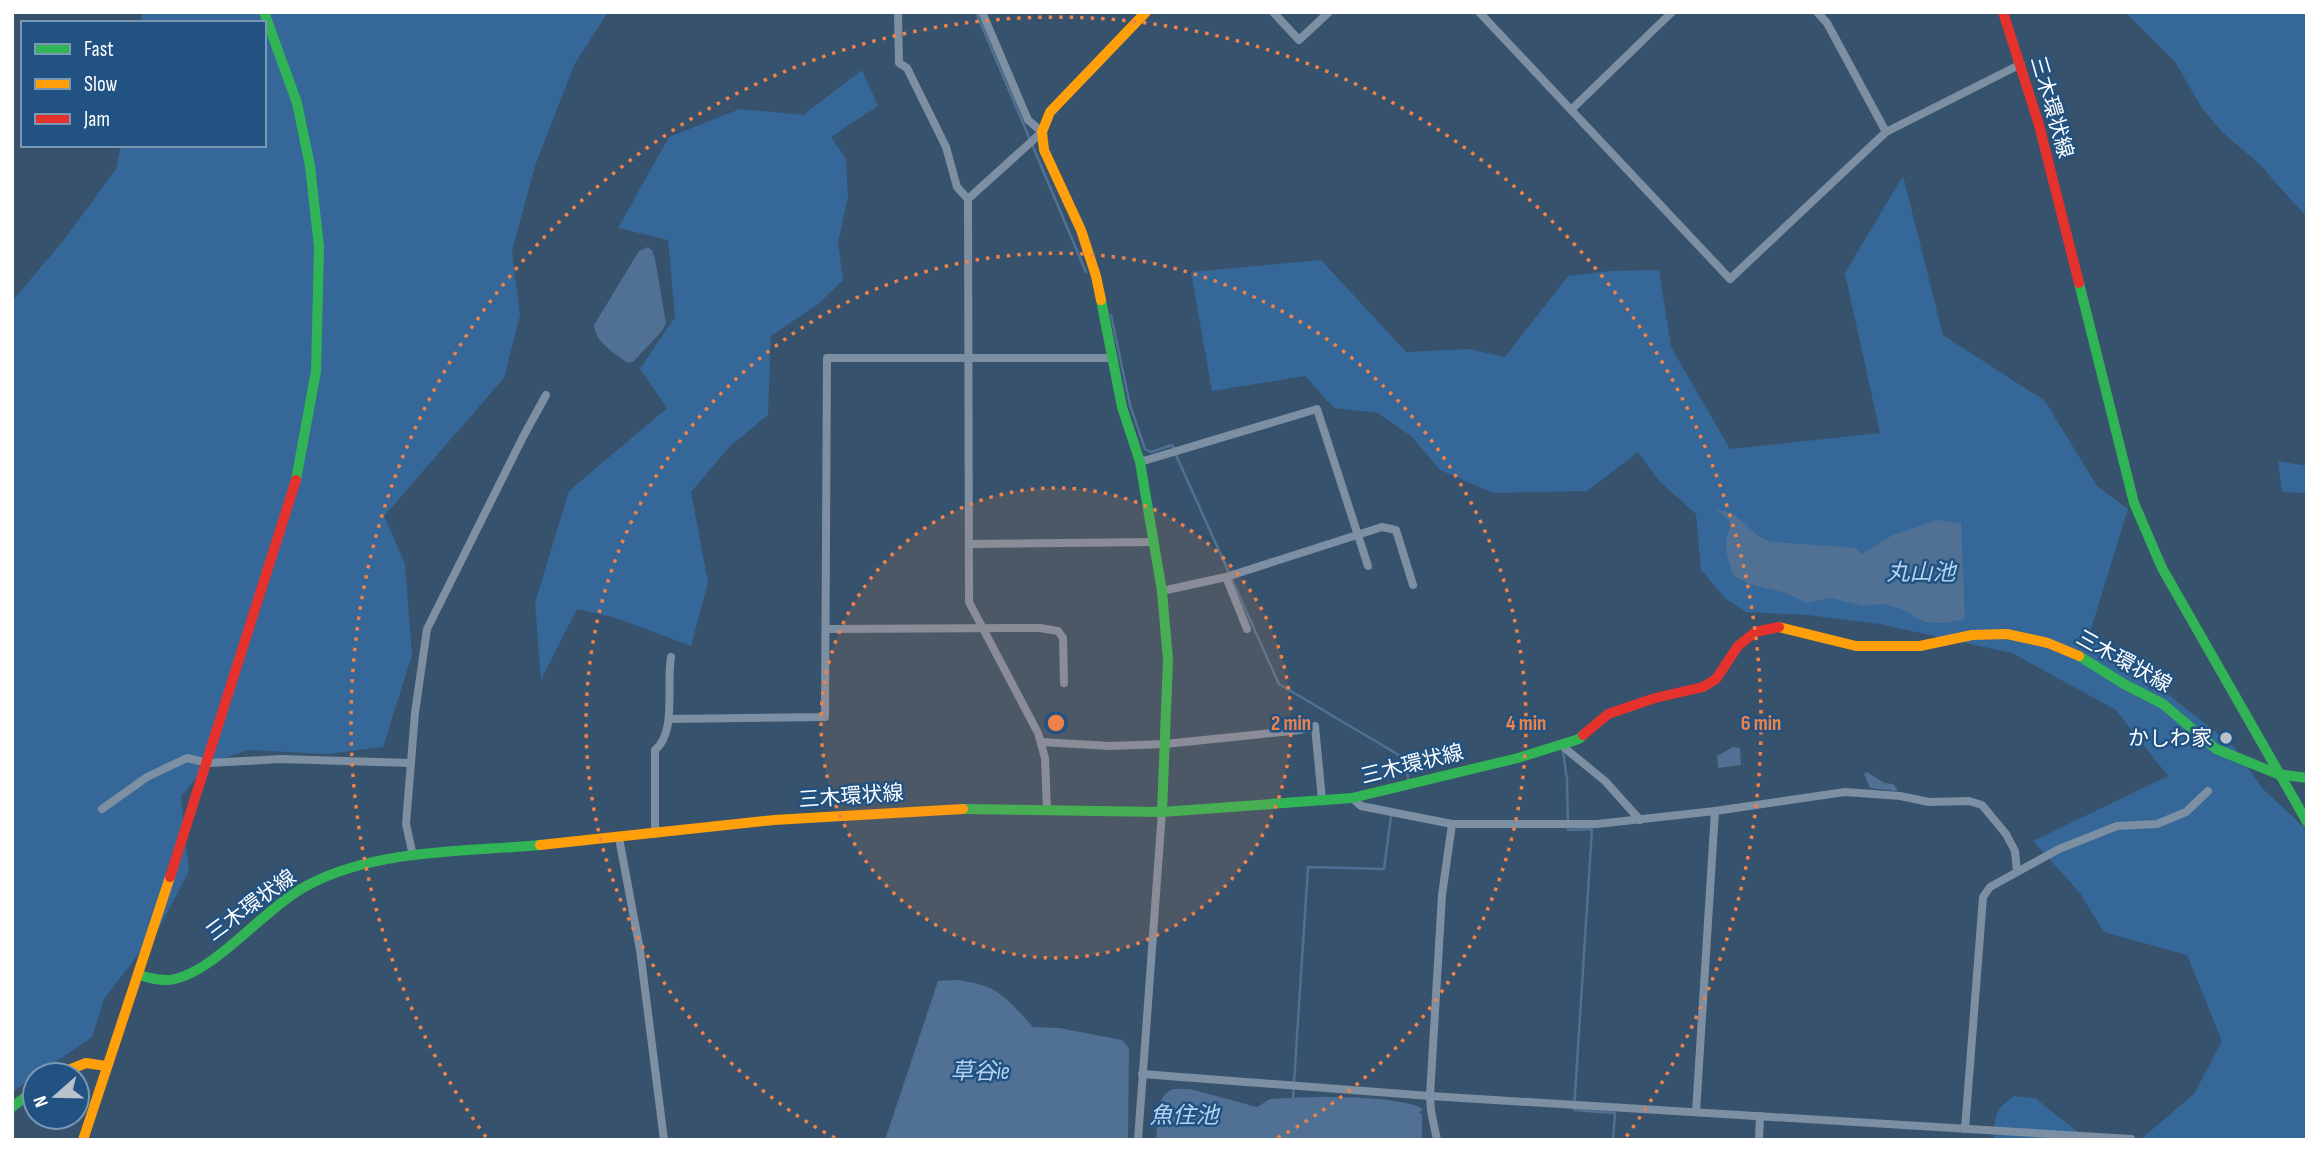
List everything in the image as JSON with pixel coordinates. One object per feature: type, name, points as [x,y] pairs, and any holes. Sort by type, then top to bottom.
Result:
[{"type":"main road","points":[[83,1140],[208,763],[296,482],[316,371],[319,247],[310,166],[297,103],[264,12]]},
{"type":"main road","points":[[1146,12],[1050,112],[1042,132],[1044,150],[1081,230],[1096,276],[1122,407],[1140,462],[1162,591],[1168,660],[1162,812]]},
{"type":"main road","name":"三木環状線","points":[[2003,12],[2042,137],[2134,503],[2162,568],[2278,774]]},
{"type":"main road","name":"三木環状線","points":[[138,975],[157,980],[176,979],[200,967],[286,898],[320,880],[355,865],[412,856],[619,838],[774,820],[862,814],[981,808],[1162,812],[1353,798],[1518,758],[1579,739],[1608,714],[1655,698],[1703,687],[1716,679],[1738,646],[1755,632],[1781,627],[1856,646],[1920,646],[1972,635],[2007,634],[2048,642],[2076,654],[2163,704],[2216,749],[2278,774]]},
{"type":"main road","points":[[2278,774],[2307,778]]},
{"type":"main road","points":[[2278,774],[2307,822]]},
{"type":"main road","points":[[91,1062],[106,1066]]},
{"type":"street","points":[[898,12],[899,62],[907,68],[946,147],[957,187],[968,199],[969,602],[1033,721],[1041,742],[1045,758],[1047,809]]},
{"type":"street","points":[[968,199],[1042,132],[1028,120],[982,12]]},
{"type":"street","points":[[1273,12],[1299,40],[1328,12]]},
{"type":"street","points":[[1479,12],[1730,279],[1886,132],[2021,64]]},
{"type":"street","points":[[1572,109],[1672,12]]},
{"type":"street","points":[[1817,12],[1827,23],[1886,132]]},
{"type":"street","points":[[669,719],[825,717],[827,358],[1111,358]]},
{"type":"street","points":[[412,856],[406,824],[410,763],[421,658],[427,628],[546,395]]},
{"type":"street","points":[[1140,462],[1317,409],[1367,566]]},
{"type":"street","points":[[1162,591],[1226,577],[1382,527],[1396,530],[1413,585]]},
{"type":"street","points":[[969,544],[1154,542]]},
{"type":"street","points":[[1226,577],[1247,629]]},
{"type":"street","points":[[825,629],[1040,628],[1058,631],[1063,638],[1064,683]]},
{"type":"street","points":[[656,834],[655,750],[663,744],[669,719],[667,676],[671,657]]},
{"type":"street","points":[[1041,742],[1110,746],[1165,744],[1300,730],[1315,726],[1322,800]]},
{"type":"street","points":[[1561,745],[1605,781],[1640,820]]},
{"type":"street","points":[[102,809],[147,777],[187,758],[208,763],[281,759],[410,763]]},
{"type":"street","points":[[1965,1129],[1983,897],[1990,887],[2059,849],[2117,826],[2157,824],[2186,812],[2208,791]]},
{"type":"street","points":[[1353,798],[1361,806],[1452,824],[1597,824],[1715,811],[1845,792],[1900,796],[1929,802],[1969,801],[1982,805],[2006,834],[2015,851],[2017,872]]},
{"type":"street","points":[[1696,1112],[1715,811]]},
{"type":"street","points":[[1138,1140],[1162,812]]},
{"type":"street","points":[[1437,1140],[1430,1096],[1442,895],[1452,824]]},
{"type":"street","points":[[619,838],[640,950],[664,1140]]},
{"type":"street","points":[[1142,1074],[1430,1096],[2131,1139]]},
{"type":"street","points":[[1759,1140],[1760,1116]]},
{"type":"shaded area","points":[[142,12],[608,12],[574,65],[535,166],[512,251],[520,315],[504,378],[384,516],[405,564],[412,655],[383,747],[327,754],[248,750],[208,763],[181,797],[189,871],[160,926],[104,999],[92,1037],[57,1061],[21,1061],[21,1086],[12,1092],[12,301],[64,240],[116,169],[121,147],[266,147],[266,21],[141,21]]},
{"type":"shaded area","points":[[2125,12],[2307,12],[2307,217],[2264,168],[2222,132],[2202,108],[2175,62]]},
{"type":"shaded area","points":[[862,70],[878,106],[831,137],[846,159],[848,197],[838,243],[843,280],[817,305],[771,336],[768,415],[730,446],[691,492],[708,582],[691,646],[616,618],[577,609],[541,680],[535,603],[569,491],[667,408],[640,369],[675,317],[668,240],[618,228],[669,137],[740,109],[803,115]]},
{"type":"shaded area","points":[[1903,176],[1943,335],[2045,401],[2097,486],[2128,509],[2090,632],[2233,746],[2263,789],[2307,830],[2307,1140],[2140,1140],[2194,1094],[2222,1041],[2187,955],[2104,932],[2080,893],[2033,841],[2168,776],[2116,710],[2012,653],[1879,624],[1808,615],[1746,612],[1726,599],[1701,570],[1696,514],[1659,481],[1638,452],[1587,491],[1493,493],[1440,470],[1412,437],[1378,413],[1334,408],[1305,376],[1212,391],[1191,272],[1321,260],[1406,352],[1468,349],[1505,357],[1568,276],[1610,271],[1659,270],[1671,347],[1730,449],[1880,433],[1845,273]]},
{"type":"shaded area","points":[[2278,461],[2307,466],[2307,493],[2282,492]]},
{"type":"shaded area","points":[[2014,1096],[2035,1098],[2088,1140],[1994,1140],[1997,1114]]},
{"type":"water","points":[[648,247],[655,259],[666,323],[662,331],[633,362],[628,363],[602,342],[594,325],[639,251]]},
{"type":"water","name":"丸山池","points":[[1715,510],[1735,515],[1758,536],[1771,542],[1848,547],[1855,548],[1862,554],[1891,536],[1937,520],[1961,523],[1965,619],[1942,623],[1924,622],[1902,609],[1883,604],[1864,606],[1830,598],[1807,603],[1786,593],[1749,584],[1733,575],[1726,550],[1729,522],[1723,514]]},
{"type":"water","points":[[1733,747],[1740,748],[1741,765],[1718,768],[1717,756]]},
{"type":"water","points":[[1867,772],[1884,783],[1893,784],[1898,790],[1870,788],[1864,774]]},
{"type":"water","name":"草谷ie","points":[[956,980],[992,989],[1033,1027],[1059,1028],[1122,1040],[1129,1048],[1128,1140],[885,1140],[938,981]]},
{"type":"water","name":"魚住池","points":[[1173,1089],[1190,1089],[1257,1107],[1271,1099],[1304,1097],[1372,1098],[1411,1104],[1423,1109],[1419,1113],[1422,1114],[1422,1140],[1156,1140],[1160,1103],[1167,1092]]},
{"type":"waterway","points":[[976,12],[1086,272]]},
{"type":"waterway","points":[[1111,315],[1130,405],[1145,449],[1151,452],[1172,445],[1174,448]]},
{"type":"waterway","points":[[1176,455],[1279,684],[1397,754],[1407,764],[1408,780]]},
{"type":"waterway","points":[[1563,751],[1567,780],[1568,830],[1592,829],[1574,1110],[1615,1113],[1613,1140]]},
{"type":"waterway","points":[[1293,1098],[1308,867],[1384,869],[1391,816]]},
{"type":"traffic: fast","points":[[264,12],[297,103],[310,166],[319,247],[316,371],[296,480]]},
{"type":"traffic: fast","points":[[2079,283],[2134,503],[2162,568],[2307,822]]},
{"type":"traffic: fast","points":[[1101,300],[1122,407],[1140,462],[1162,591],[1168,660],[1162,812]]},
{"type":"traffic: fast","points":[[2079,656],[2163,704],[2216,749],[2278,774],[2307,778]]},
{"type":"traffic: fast","points":[[963,809],[1162,812],[1352,798],[1518,758],[1579,739],[1583,735]]},
{"type":"traffic: fast","points":[[138,975],[166,980],[191,973],[225,950],[293,894],[336,873],[364,864],[422,854],[540,845]]},
{"type":"traffic: fast","points":[[12,1107],[21,1100]]},
{"type":"traffic: slow","points":[[1101,300],[1081,230],[1044,150],[1042,132],[1050,112],[1146,12]]},
{"type":"traffic: slow","points":[[1779,627],[1856,646],[1920,646],[1972,635],[2007,634],[2048,643],[2079,656]]},
{"type":"traffic: slow","points":[[540,845],[774,820],[963,809]]},
{"type":"traffic: slow","points":[[83,1140],[170,877]]},
{"type":"traffic: slow","points":[[91,1064],[106,1066]]},
{"type":"traffic: jam","points":[[2003,12],[2039,125],[2079,283]]},
{"type":"traffic: jam","points":[[170,877],[296,480]]},
{"type":"traffic: jam","points":[[1583,735],[1608,714],[1655,698],[1703,687],[1716,679],[1738,646],[1755,632],[1779,627]]},
{"type":"place","name":"かしわ家","points":[[2226,738]]}]
